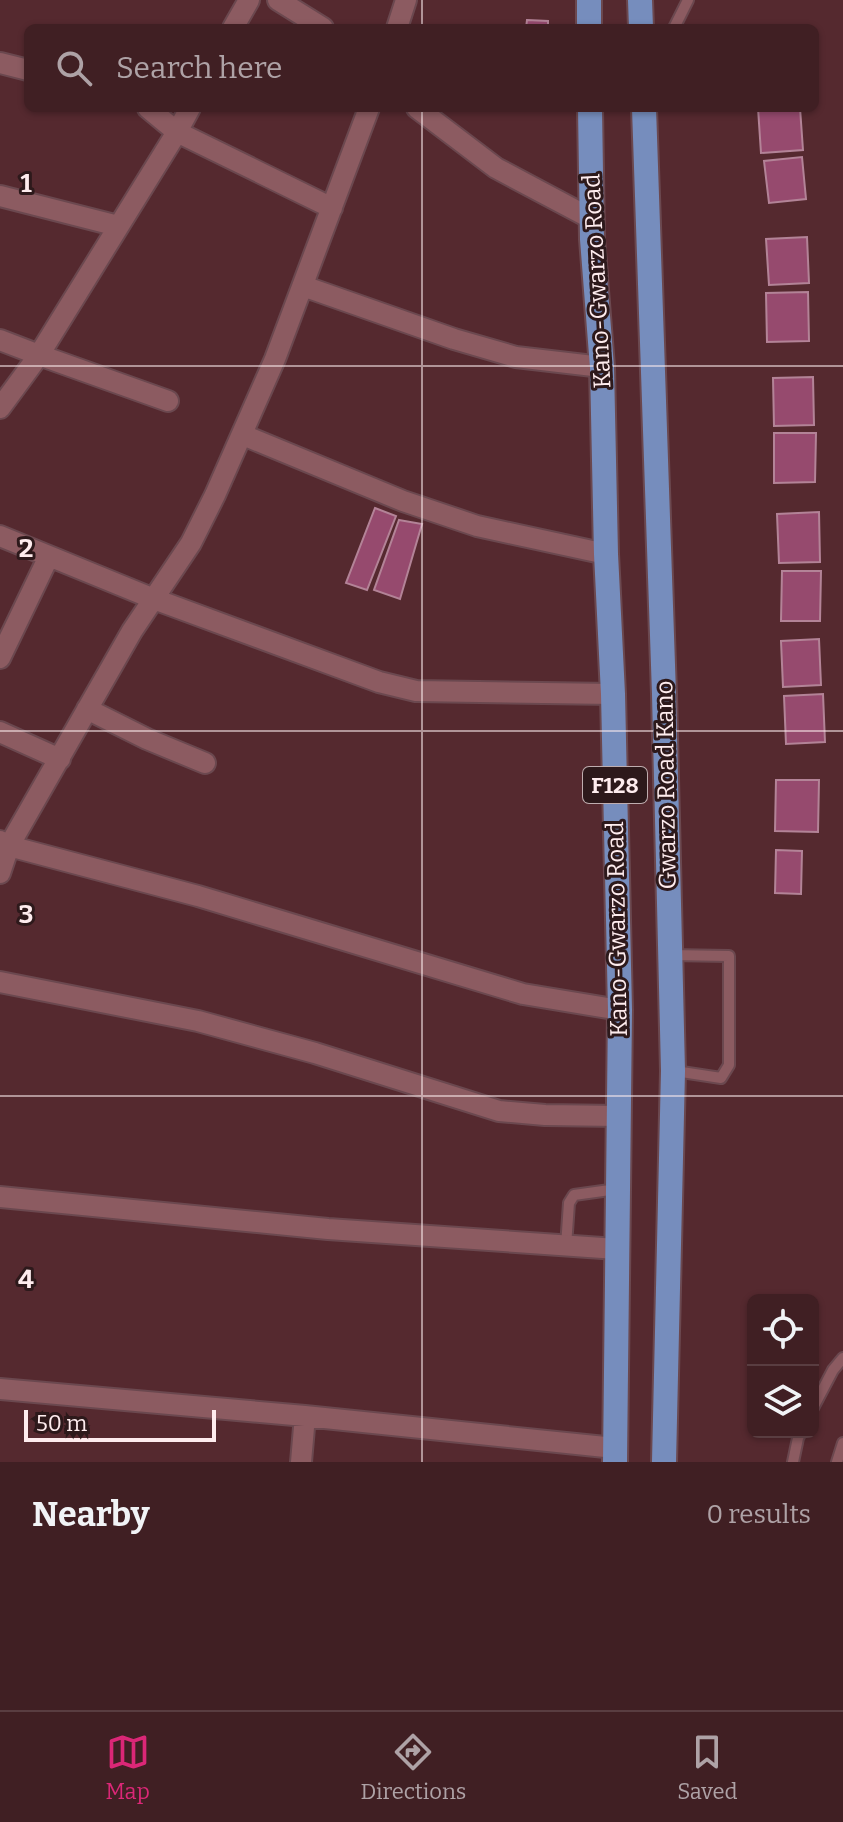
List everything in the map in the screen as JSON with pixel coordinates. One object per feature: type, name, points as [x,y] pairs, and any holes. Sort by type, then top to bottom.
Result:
[{"type":"main road","points":[[589,0],[589,24]]},
{"type":"main road","points":[[640,0],[641,24]]},
{"type":"main road","name":"Kano-Gwarzo Road","points":[[590,112],[613,694],[620,1010],[615,1455]]},
{"type":"main road","name":"Gwarzo Road Kano","points":[[644,112],[673,1071],[664,1462]]},
{"type":"street","points":[[235,24],[249,0]]},
{"type":"street","points":[[278,0],[317,24]]},
{"type":"street","points":[[398,24],[406,0]]},
{"type":"street","points":[[0,63],[24,69]]},
{"type":"street","points":[[153,112],[177,132],[332,208]]},
{"type":"street","points":[[0,408],[39,355],[188,112]]},
{"type":"street","points":[[0,873],[5,843],[60,759],[132,631],[191,543],[243,435],[368,112]]},
{"type":"street","points":[[422,112],[496,168],[592,219]]},
{"type":"street","points":[[0,196],[118,226]]},
{"type":"street","points":[[303,286],[454,339],[516,357],[602,367]]},
{"type":"street","points":[[0,340],[168,401]]},
{"type":"street","points":[[243,435],[403,501],[477,526],[606,554]]},
{"type":"street","points":[[0,536],[154,599],[379,682],[416,691],[613,694]]},
{"type":"street","points":[[0,658],[49,556]]},
{"type":"street","points":[[87,709],[205,763]]},
{"type":"street","points":[[0,732],[60,759]]},
{"type":"street","points":[[5,843],[198,896],[523,994],[620,1010]]},
{"type":"street","points":[[0,982],[198,1021],[315,1053],[499,1111],[619,1116]]},
{"type":"street","points":[[0,1197],[328,1229],[617,1249]]},
{"type":"street","points":[[0,1389],[305,1416],[615,1455]]},
{"type":"street","points":[[301,1462],[305,1416]]},
{"type":"lane","points":[[676,24],[688,0]]},
{"type":"lane","points":[[670,955],[729,956],[729,1065],[721,1078],[673,1071]]},
{"type":"lane","points":[[566,1246],[569,1203],[574,1195],[617,1189]]},
{"type":"lane","points":[[819,1397],[843,1358]]},
{"type":"lane","points":[[793,1462],[798,1438]]},
{"type":"lane","points":[[837,1462],[843,1443]]},
{"type":"building","points":[[527,20],[548,21],[548,24],[526,24]]},
{"type":"building","points":[[758,112],[800,112],[803,150],[761,153]]},
{"type":"building","points":[[802,157],[806,199],[769,203],[764,161]]},
{"type":"building","points":[[807,237],[809,283],[769,285],[766,239]]},
{"type":"building","points":[[808,292],[809,341],[767,342],[766,293]]},
{"type":"building","points":[[813,377],[814,425],[774,426],[773,378]]},
{"type":"building","points":[[774,433],[816,433],[815,482],[774,483]]},
{"type":"building","points":[[375,508],[396,516],[367,590],[346,583]]},
{"type":"building","points":[[819,512],[820,562],[779,563],[777,514]]},
{"type":"building","points":[[399,520],[422,524],[400,599],[374,590]]},
{"type":"building","points":[[782,571],[821,571],[820,621],[781,621]]},
{"type":"building","points":[[819,639],[821,685],[783,687],[781,641]]},
{"type":"building","points":[[823,694],[825,742],[786,744],[784,696]]},
{"type":"building","points":[[776,780],[819,780],[818,832],[775,831]]},
{"type":"building","points":[[776,850],[802,851],[801,894],[775,893]]}]
